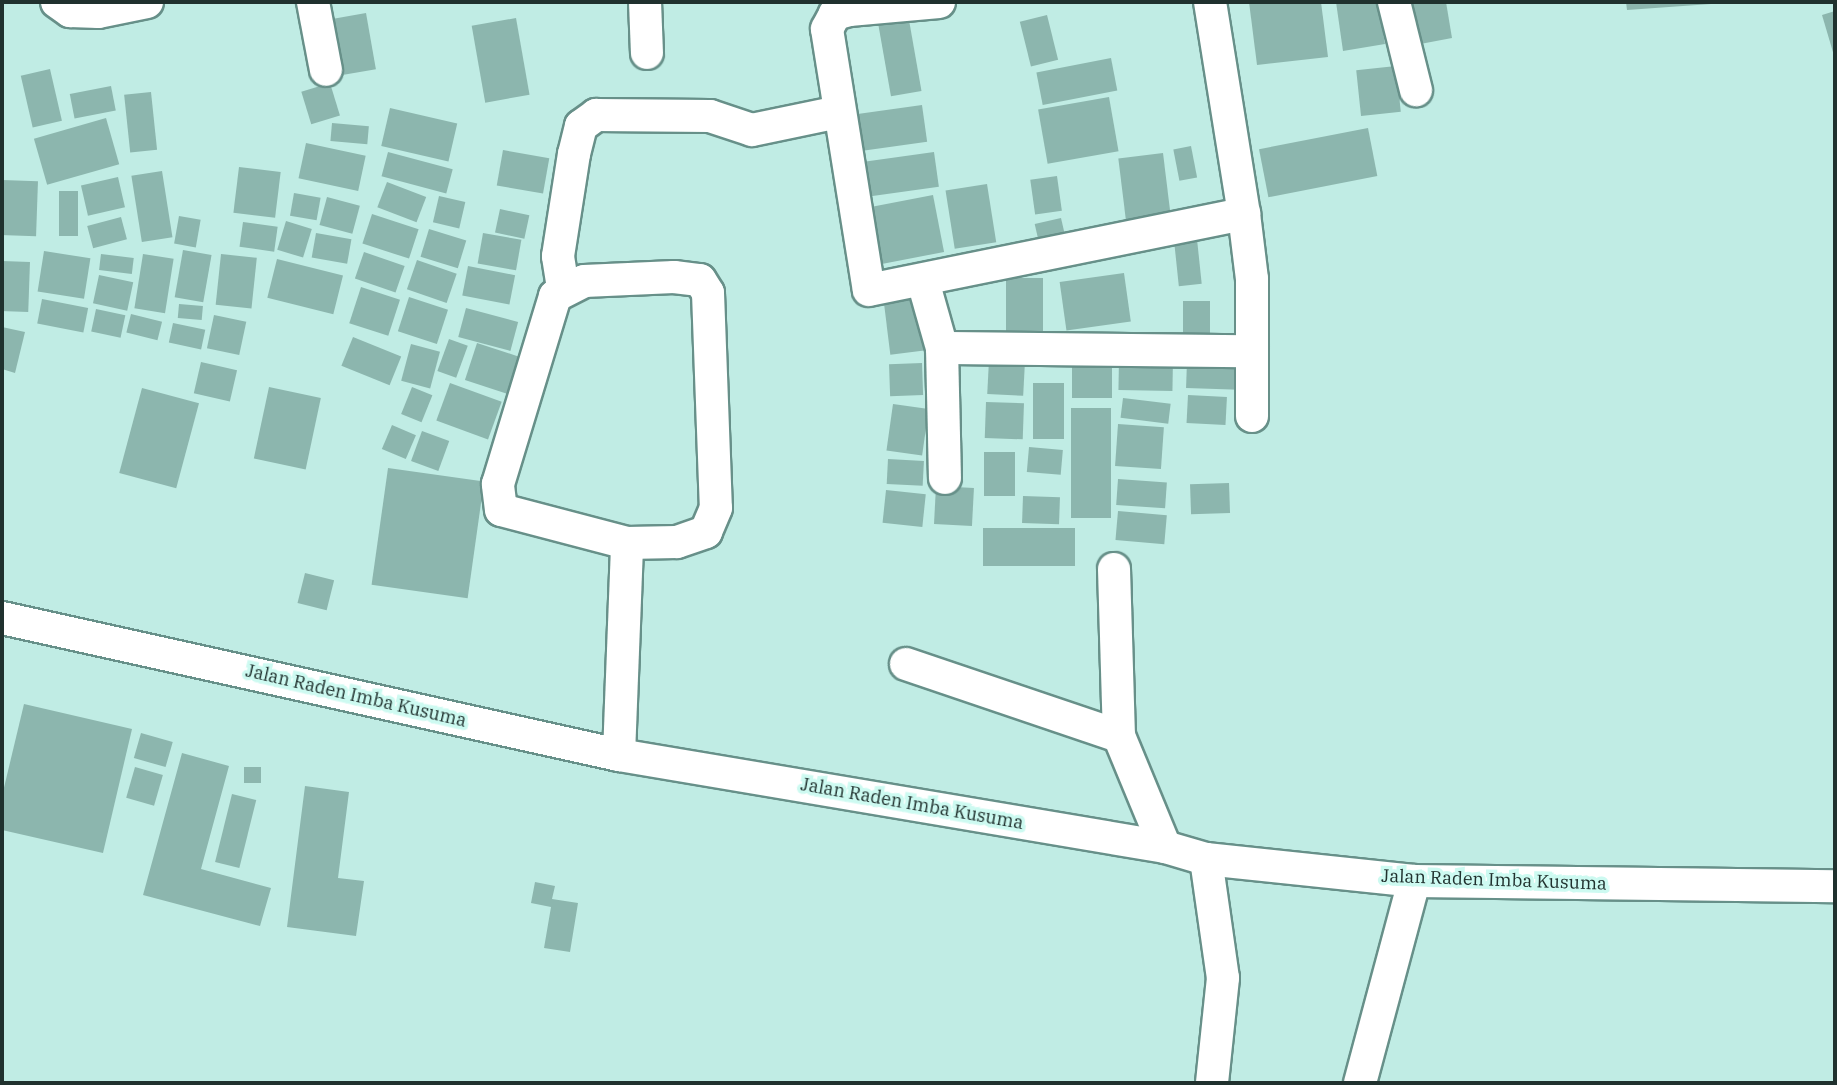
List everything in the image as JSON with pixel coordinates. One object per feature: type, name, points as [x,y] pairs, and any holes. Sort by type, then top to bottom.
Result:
[{"type":"street","points":[[57,2],[70,11],[98,12],[146,2]]},
{"type":"street","points":[[313,2],[326,70]]},
{"type":"street","points":[[645,2],[647,53]]},
{"type":"street","points":[[939,2],[835,14],[827,29],[865,282],[878,292],[1244,214]]},
{"type":"street","points":[[1210,2],[1244,214],[1252,351],[1252,416]]},
{"type":"street","points":[[1394,2],[1416,90]]},
{"type":"street","points":[[563,288],[558,256],[581,125],[596,116],[710,116],[752,130],[839,112]]},
{"type":"street","points":[[674,277],[700,280],[708,293],[716,508],[706,532],[677,542],[627,543],[534,522],[501,510],[497,502],[550,306],[563,288],[584,281],[674,277]]},
{"type":"street","points":[[923,281],[942,348],[945,478]]},
{"type":"street","points":[[942,348],[1252,351]]},
{"type":"street","points":[[619,755],[627,543]]},
{"type":"street","points":[[1114,569],[1119,736],[1165,847]]},
{"type":"street","name":"Jalan Raden Imba Kusuma","points":[[2,618],[619,755],[1165,847],[1206,859],[1414,881],[1835,886]]},
{"type":"street","points":[[906,664],[1119,736]]},
{"type":"street","points":[[1206,859],[1223,978],[1212,1083]]},
{"type":"street","points":[[1360,1083],[1414,881]]},
{"type":"building","points":[[1249,2],[1321,2],[1328,57],[1257,65]]},
{"type":"building","points":[[1336,2],[1378,2],[1385,44],[1343,51]]},
{"type":"building","points":[[1407,2],[1446,2],[1452,38],[1415,45]]},
{"type":"building","points":[[1626,2],[1711,2],[1711,4],[1627,10]]},
{"type":"building","points":[[1835,11],[1835,59],[1822,15]]},
{"type":"building","points":[[366,13],[376,69],[334,77],[324,20]]},
{"type":"building","points":[[1047,15],[1058,60],[1031,66],[1020,22]]},
{"type":"building","points":[[516,18],[530,95],[485,103],[472,26]]},
{"type":"building","points":[[909,20],[922,91],[891,96],[878,25]]},
{"type":"building","points":[[1111,58],[1117,90],[1043,105],[1036,73]]},
{"type":"building","points":[[1396,66],[1401,112],[1361,116],[1356,70]]},
{"type":"building","points":[[50,69],[62,121],[33,127],[21,76]]},
{"type":"building","points":[[330,83],[340,116],[311,124],[301,92]]},
{"type":"building","points":[[111,86],[116,111],[75,119],[70,94]]},
{"type":"building","points":[[151,92],[157,150],[130,153],[124,95]]},
{"type":"building","points":[[1109,97],[1119,151],[1048,164],[1038,110]]},
{"type":"building","points":[[922,105],[927,142],[863,151],[858,114]]},
{"type":"building","points":[[390,108],[457,124],[448,162],[381,146]]},
{"type":"building","points":[[106,118],[119,164],[47,185],[34,139]]},
{"type":"building","points":[[332,123],[369,126],[367,144],[330,141]]},
{"type":"building","points":[[1368,128],[1377,176],[1268,197],[1259,149]]},
{"type":"building","points":[[306,143],[366,156],[358,191],[299,178]]},
{"type":"building","points":[[1191,146],[1197,177],[1179,181],[1173,149]]},
{"type":"building","points":[[503,150],[549,158],[543,194],[497,185]]},
{"type":"building","points":[[388,152],[453,169],[446,193],[382,176]]},
{"type":"building","points":[[934,152],[939,187],[864,197],[859,163]]},
{"type":"building","points":[[1163,153],[1172,222],[1127,228],[1118,158]]},
{"type":"building","points":[[239,167],[281,172],[275,218],[233,213]]},
{"type":"building","points":[[162,171],[172,237],[142,242],[131,176]]},
{"type":"building","points":[[1057,176],[1062,211],[1035,214],[1030,180]]},
{"type":"building","points":[[118,177],[125,207],[88,216],[81,186]]},
{"type":"building","points":[[2,180],[38,181],[36,236],[2,235]]},
{"type":"building","points":[[387,182],[426,197],[417,222],[377,207]]},
{"type":"building","points":[[987,184],[996,242],[955,249],[946,191]]},
{"type":"building","points":[[59,191],[78,191],[78,236],[59,236]]},
{"type":"building","points":[[294,193],[321,198],[317,220],[290,216]]},
{"type":"building","points":[[933,195],[944,252],[875,265],[864,208]]},
{"type":"building","points":[[439,196],[465,202],[459,228],[433,222]]},
{"type":"building","points":[[327,197],[360,206],[352,234],[319,225]]},
{"type":"building","points":[[500,209],[529,215],[524,239],[495,232]]},
{"type":"building","points":[[372,214],[419,229],[409,259],[362,243]]},
{"type":"building","points":[[179,216],[201,220],[196,247],[174,244]]},
{"type":"building","points":[[121,217],[127,239],[93,248],[87,226]]},
{"type":"building","points":[[1061,218],[1067,243],[1041,249],[1035,224]]},
{"type":"building","points":[[286,221],[312,229],[303,258],[277,250]]},
{"type":"building","points":[[243,222],[278,227],[274,252],[240,247]]},
{"type":"building","points":[[429,229],[466,240],[458,268],[421,257]]},
{"type":"building","points":[[316,233],[351,239],[347,264],[312,258]]},
{"type":"building","points":[[483,233],[521,240],[516,270],[478,264]]},
{"type":"building","points":[[1197,239],[1202,284],[1179,286],[1174,241]]},
{"type":"building","points":[[183,250],[212,255],[203,302],[175,297]]},
{"type":"building","points":[[44,251],[90,258],[84,299],[38,291]]},
{"type":"building","points":[[364,252],[405,266],[396,292],[355,278]]},
{"type":"building","points":[[101,254],[134,258],[132,274],[99,270]]},
{"type":"building","points":[[143,254],[174,259],[165,313],[134,308]]},
{"type":"building","points":[[221,254],[257,258],[251,308],[216,305]]},
{"type":"building","points":[[277,259],[343,275],[333,314],[267,298]]},
{"type":"building","points":[[417,260],[457,274],[447,303],[407,289]]},
{"type":"building","points":[[2,261],[30,262],[28,312],[2,311]]},
{"type":"building","points":[[468,266],[515,275],[509,305],[462,295]]},
{"type":"building","points":[[1124,273],[1131,322],[1066,331],[1060,282]]},
{"type":"building","points":[[99,275],[133,282],[127,311],[93,303]]},
{"type":"building","points":[[1006,278],[1043,278],[1043,338],[1006,338]]},
{"type":"building","points":[[361,287],[400,300],[388,336],[349,323]]},
{"type":"building","points":[[917,293],[924,351],[890,355],[883,297]]},
{"type":"building","points":[[409,297],[448,310],[437,344],[398,331]]},
{"type":"building","points":[[42,299],[88,308],[83,333],[37,324]]},
{"type":"building","points":[[1183,301],[1210,301],[1210,344],[1183,344]]},
{"type":"building","points":[[179,304],[203,306],[202,320],[178,318]]},
{"type":"building","points":[[466,308],[518,322],[510,351],[458,337]]},
{"type":"building","points":[[96,309],[125,315],[121,338],[91,331]]},
{"type":"building","points":[[131,314],[162,322],[157,340],[126,332]]},
{"type":"building","points":[[214,315],[246,322],[239,355],[207,348]]},
{"type":"building","points":[[173,323],[205,330],[201,349],[169,343]]},
{"type":"building","points":[[2,327],[25,332],[15,373],[2,369]]},
{"type":"building","points":[[353,337],[401,356],[390,385],[341,366]]},
{"type":"building","points":[[449,339],[468,346],[456,378],[437,371]]},
{"type":"building","points":[[477,343],[520,357],[508,394],[465,380]]},
{"type":"building","points":[[411,344],[440,352],[430,388],[401,381]]},
{"type":"building","points":[[1119,358],[1173,359],[1172,391],[1118,390]]},
{"type":"building","points":[[989,360],[1025,362],[1023,396],[987,394]]},
{"type":"building","points":[[1187,361],[1240,363],[1239,390],[1186,388]]},
{"type":"building","points":[[201,362],[237,370],[230,402],[194,393]]},
{"type":"building","points":[[922,363],[923,395],[890,396],[889,364]]},
{"type":"building","points":[[1072,366],[1112,366],[1112,398],[1072,398]]},
{"type":"building","points":[[450,383],[502,402],[488,439],[436,421]]},
{"type":"building","points":[[1033,383],[1064,383],[1064,439],[1033,439]]},
{"type":"building","points":[[269,387],[321,398],[306,469],[254,458]]},
{"type":"building","points":[[412,387],[432,395],[422,422],[401,414]]},
{"type":"building","points":[[142,388],[199,403],[176,488],[119,473]]},
{"type":"building","points":[[1188,395],[1227,397],[1225,425],[1187,423]]},
{"type":"building","points":[[1123,398],[1171,404],[1168,424],[1121,418]]},
{"type":"building","points":[[986,402],[1024,403],[1023,439],[985,438]]},
{"type":"building","points":[[893,404],[929,409],[922,456],[886,451]]},
{"type":"building","points":[[1071,408],[1111,408],[1111,518],[1071,518]]},
{"type":"building","points":[[1118,424],[1164,427],[1161,469],[1115,466]]},
{"type":"building","points":[[392,425],[416,435],[406,459],[382,449]]},
{"type":"building","points":[[422,431],[449,441],[438,471],[411,461]]},
{"type":"building","points":[[1029,447],[1063,450],[1061,475],[1027,472]]},
{"type":"building","points":[[984,452],[1015,452],[1015,496],[984,496]]},
{"type":"building","points":[[888,459],[924,461],[923,486],[887,484]]},
{"type":"building","points":[[388,468],[484,481],[468,598],[372,585]]},
{"type":"building","points":[[1118,479],[1167,482],[1165,508],[1116,505]]},
{"type":"building","points":[[1229,483],[1230,513],[1191,514],[1190,484]]},
{"type":"building","points":[[936,486],[974,488],[972,526],[934,524]]},
{"type":"building","points":[[886,490],[926,494],[922,527],[883,523]]},
{"type":"building","points":[[1023,496],[1060,497],[1059,524],[1022,523]]},
{"type":"building","points":[[1118,511],[1167,515],[1164,544],[1115,540]]},
{"type":"building","points":[[983,528],[1075,528],[1075,566],[983,566]]},
{"type":"building","points":[[305,573],[334,580],[327,610],[298,603]]},
{"type":"building","points":[[24,704],[132,729],[103,853],[2,830],[2,796]]},
{"type":"building","points":[[141,733],[173,742],[166,767],[134,758]]},
{"type":"building","points":[[182,753],[229,766],[201,869],[271,888],[260,926],[143,895]]},
{"type":"building","points":[[135,767],[163,775],[154,806],[126,798]]},
{"type":"building","points":[[244,767],[261,767],[261,783],[244,783]]},
{"type":"building","points":[[305,786],[349,792],[338,878],[364,881],[356,936],[287,927]]},
{"type":"building","points":[[232,794],[256,800],[239,868],[215,862]]},
{"type":"building","points":[[535,882],[555,886],[552,899],[578,903],[570,952],[544,948],[551,907],[531,903]]}]
